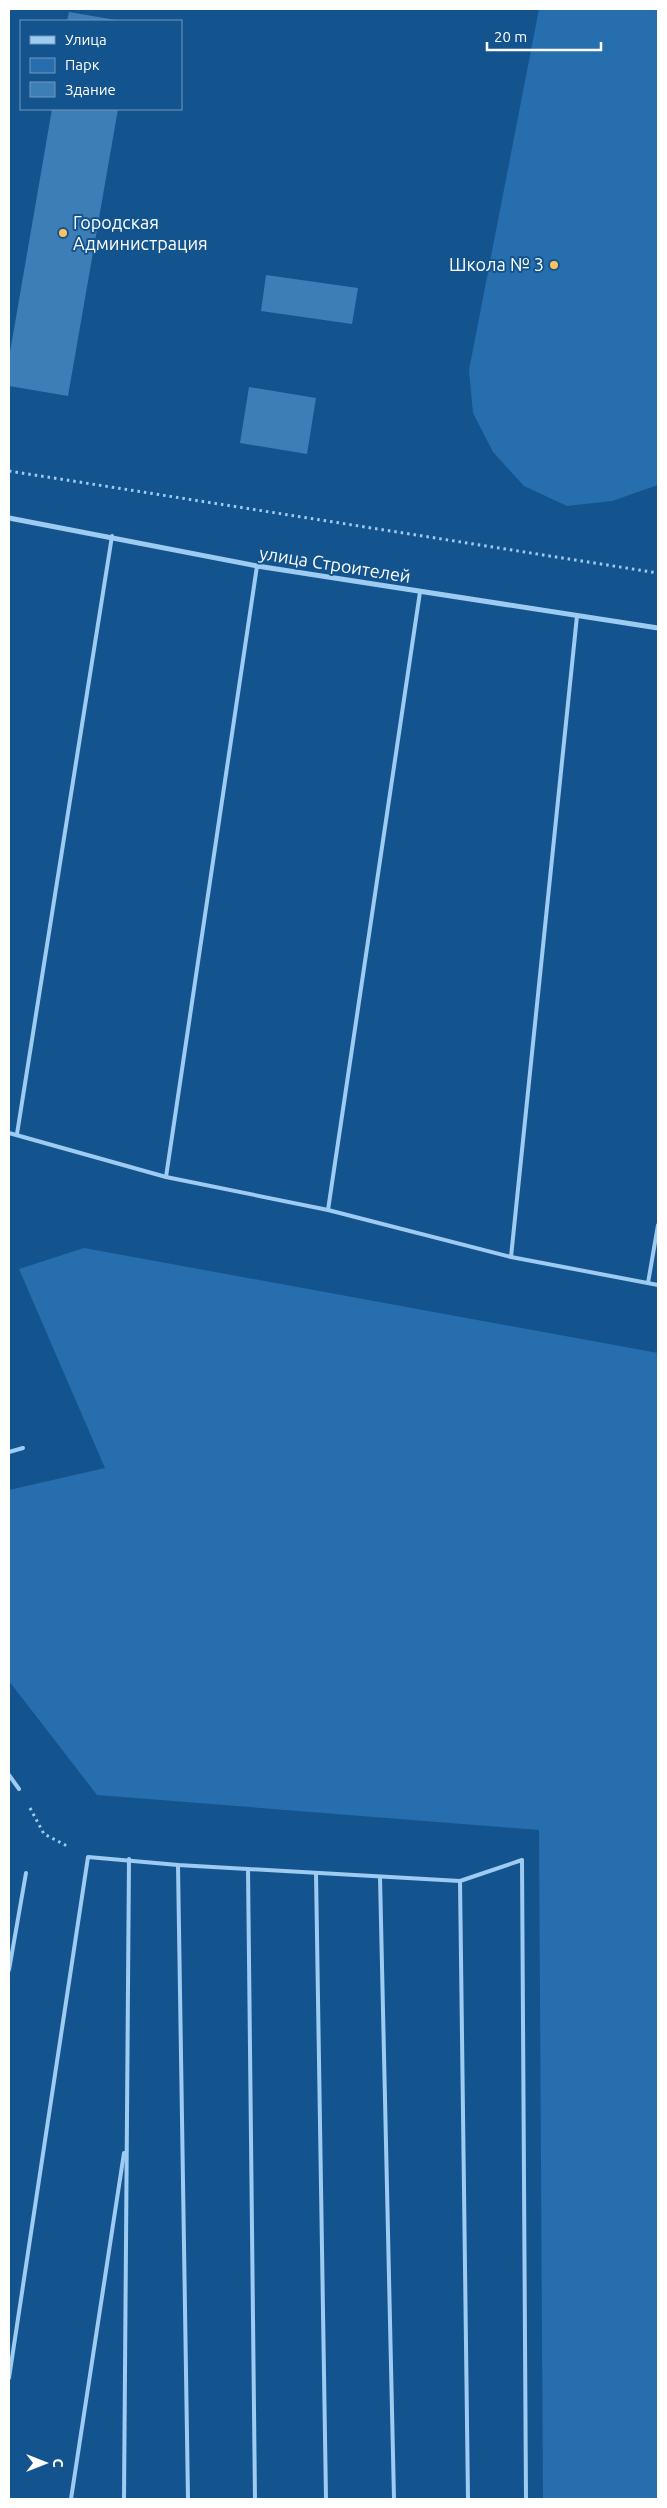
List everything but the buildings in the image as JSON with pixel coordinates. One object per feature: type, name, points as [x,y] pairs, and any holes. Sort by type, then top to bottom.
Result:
[{"type":"street","name":"улица Строителей","points":[[9,518],[112,536],[257,566],[658,628]]},
{"type":"lane","points":[[17,1134],[112,536]]},
{"type":"lane","points":[[166,1177],[257,566]]},
{"type":"lane","points":[[328,1210],[420,592]]},
{"type":"lane","points":[[511,1257],[577,616]]},
{"type":"lane","points":[[9,1133],[166,1177],[328,1210],[511,1257],[658,1285]]},
{"type":"lane","points":[[648,1283],[658,1225]]},
{"type":"lane","points":[[9,1452],[23,1448]]},
{"type":"lane","points":[[9,1775],[19,1788]]},
{"type":"lane","points":[[9,2378],[88,1857],[178,1865],[460,1881],[522,1860],[526,2499]]},
{"type":"lane","points":[[124,2499],[129,1860]]},
{"type":"lane","points":[[178,1865],[188,2499]]},
{"type":"lane","points":[[248,1869],[255,2499]]},
{"type":"lane","points":[[9,1970],[26,1873]]},
{"type":"lane","points":[[316,1873],[326,2499]]},
{"type":"lane","points":[[380,1877],[394,2499]]},
{"type":"lane","points":[[460,1881],[468,2499]]},
{"type":"lane","points":[[71,2499],[126,2139]]},
{"type":"path","points":[[9,471],[658,573]]},
{"type":"path","points":[[19,1788],[44,1834],[88,1857]]},
{"type":"green space","name":"Школа № 3","points":[[539,9],[658,9],[658,485],[612,501],[567,506],[524,486],[493,452],[473,413],[469,370]]},
{"type":"green space","points":[[84,1248],[658,1353],[658,2499],[543,2499],[539,1830],[97,1795],[9,1681],[9,1490],[105,1468],[19,1269]]},
{"type":"place","name":"Городская Администрация","points":[[63,233]]},
{"type":"place","name":"Школа № 3","points":[[554,265]]}]
